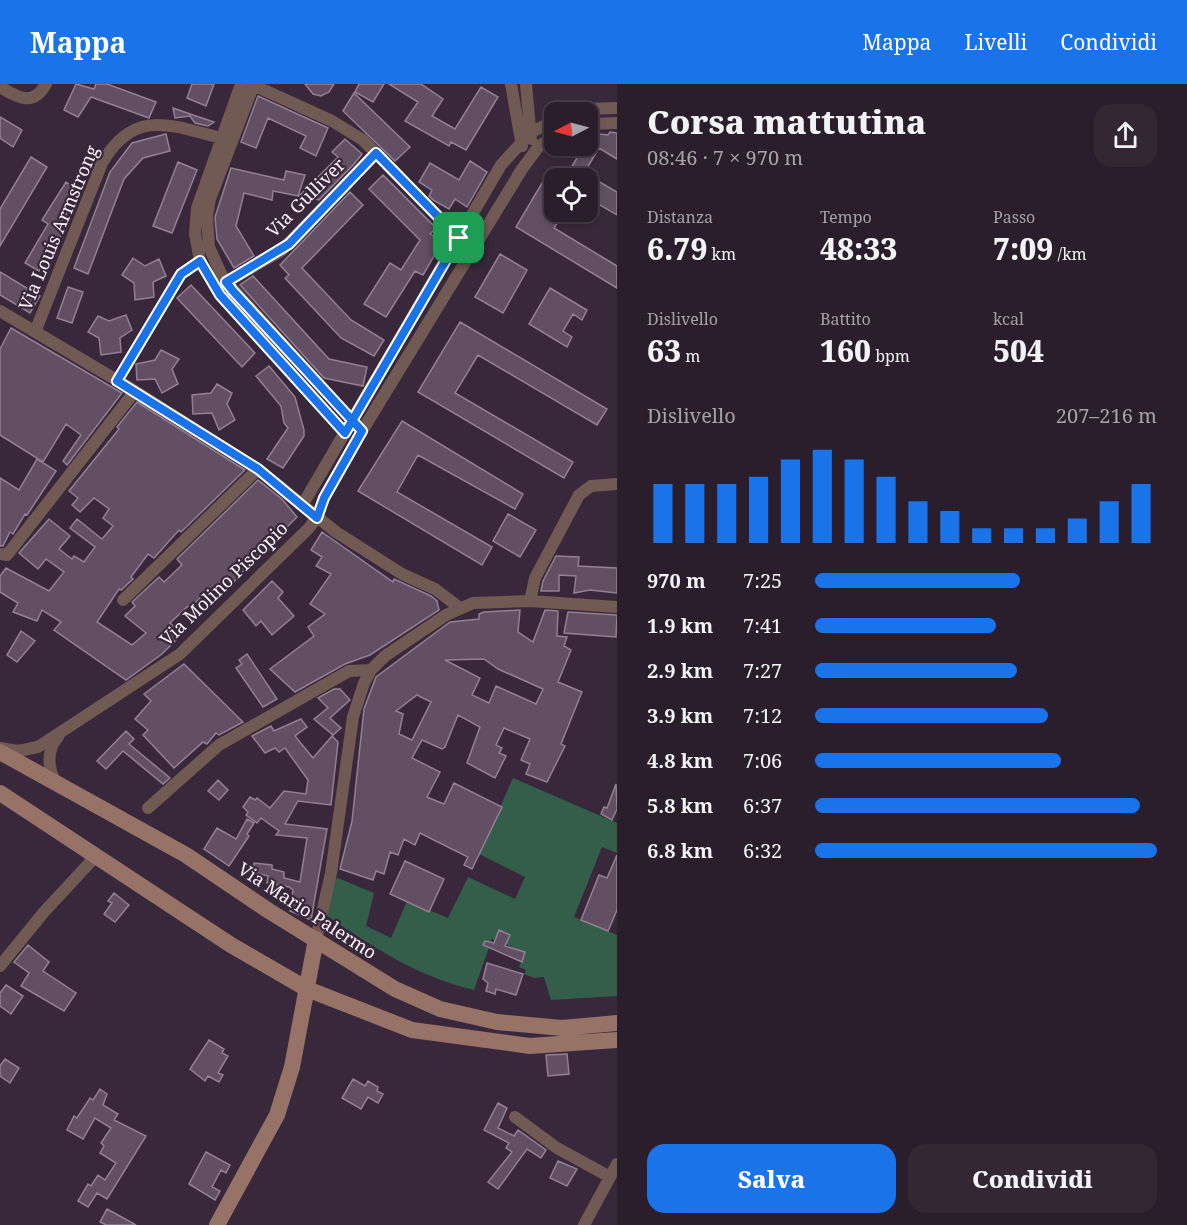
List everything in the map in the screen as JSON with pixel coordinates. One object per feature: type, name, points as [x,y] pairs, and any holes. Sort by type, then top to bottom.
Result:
[{"type":"street","points":[[0,87],[19,98],[30,100],[39,94],[46,84]]},
{"type":"street","points":[[241,84],[221,138],[195,222],[200,261],[220,295],[345,433]]},
{"type":"street","points":[[362,431],[226,282],[214,263],[209,247],[207,216],[210,200],[254,84],[349,130],[376,153],[459,238]]},
{"type":"street","points":[[511,84],[520,143],[531,156]]},
{"type":"street","points":[[526,84],[531,156]]},
{"type":"street","points":[[598,109],[617,108]]},
{"type":"street","name":"Via Louis Armstrong","points":[[35,332],[102,164],[114,145],[135,129],[157,123],[221,138]]},
{"type":"street","points":[[598,124],[617,123]]},
{"type":"street","points":[[303,504],[501,165],[531,132],[544,126]]},
{"type":"street","points":[[317,518],[324,498],[362,431],[531,156],[544,143]]},
{"type":"street","name":"Via Gulliver","points":[[226,282],[289,244],[376,153]]},
{"type":"street","points":[[117,381],[181,274],[200,261]]},
{"type":"street","points":[[0,311],[135,391],[258,469],[303,504],[317,518],[402,574],[441,592],[460,608]]},
{"type":"street","points":[[0,554],[7,555],[135,391]]},
{"type":"street","points":[[345,433],[362,431]]},
{"type":"street","points":[[123,600],[258,469]]},
{"type":"street","points":[[530,601],[535,578],[579,495],[591,486],[617,484]]},
{"type":"street","name":"Via Molino Piscopio","points":[[0,750],[27,750],[63,732],[180,654],[317,518]]},
{"type":"street","points":[[217,1225],[277,1115],[292,1067],[331,873],[353,717],[364,683],[371,670],[385,656],[460,608],[481,602],[530,601],[617,607]]},
{"type":"street","points":[[148,808],[219,745],[350,670],[371,670]]},
{"type":"street","points":[[56,783],[50,763],[51,749],[55,740],[63,732]]},
{"type":"street","name":"Via Mario Palermo","points":[[0,750],[186,855],[269,911],[395,989],[440,1009],[497,1023],[532,1028],[617,1023]]},
{"type":"street","points":[[0,793],[231,945],[307,989],[412,1030],[530,1046],[617,1040]]},
{"type":"street","points":[[0,966],[44,912],[96,856]]},
{"type":"street","points":[[515,1117],[549,1143],[610,1177]]},
{"type":"street","points":[[584,1225],[617,1164]]},
{"type":"green space","points":[[513,778],[617,823],[617,853],[602,847],[574,917],[617,935],[617,996],[551,1000],[544,977],[534,978],[524,974],[526,970],[519,967],[525,952],[492,939],[474,990],[434,977],[397,960],[326,915],[335,879],[338,878],[374,893],[366,926],[391,938],[407,901],[448,918],[468,877],[515,899],[525,877],[479,854]]},
{"type":"building","points":[[76,84],[94,89],[96,84],[107,84],[156,102],[149,118],[91,97],[78,117],[64,110]]},
{"type":"building","points":[[192,84],[214,84],[206,106],[187,98]]},
{"type":"building","points":[[305,84],[334,84],[329,92],[321,96],[313,94]]},
{"type":"building","points":[[359,84],[384,84],[373,102],[355,92]]},
{"type":"building","points":[[389,84],[421,84],[443,99],[432,116],[455,129],[481,87],[498,97],[466,150],[451,142],[449,146],[405,121],[418,102]]},
{"type":"building","points":[[354,93],[410,147],[395,161],[343,111]]},
{"type":"building","points":[[258,96],[328,128],[316,156],[300,148],[306,136],[268,118],[256,148],[241,142]]},
{"type":"building","points":[[173,108],[214,122],[208,126],[195,123],[190,116],[175,118]]},
{"type":"building","points":[[0,117],[22,130],[13,147],[0,138]]},
{"type":"building","points":[[610,132],[617,133],[617,159],[599,148],[598,150],[598,134],[608,135]]},
{"type":"building","points":[[166,134],[170,151],[143,158],[124,179],[88,274],[74,268],[110,172],[132,143]]},
{"type":"building","points":[[345,139],[362,154],[354,164],[319,200],[299,196],[338,157],[332,152]]},
{"type":"building","points":[[578,156],[594,156],[587,168],[571,168]]},
{"type":"building","points":[[31,157],[47,167],[0,246],[0,209]]},
{"type":"building","points":[[470,161],[487,172],[467,207],[455,199],[449,209],[433,200],[429,196],[432,190],[419,182],[430,163],[459,180]]},
{"type":"building","points":[[178,162],[197,170],[172,233],[153,226]]},
{"type":"building","points":[[231,168],[284,180],[286,171],[305,175],[298,196],[273,191],[272,200],[244,193],[236,226],[254,256],[234,268],[217,239],[215,217]]},
{"type":"building","points":[[383,175],[436,228],[430,234],[442,242],[423,275],[415,271],[386,317],[364,304],[390,263],[401,270],[420,240],[369,189]]},
{"type":"building","points":[[544,180],[544,222],[558,222],[554,228],[617,266],[617,288],[516,227]]},
{"type":"building","points":[[598,181],[617,192],[617,215],[598,204]]},
{"type":"building","points":[[66,182],[80,192],[58,228],[63,232],[39,271],[25,263],[48,224],[42,220]]},
{"type":"building","points":[[350,192],[363,205],[302,268],[351,320],[384,340],[374,356],[341,338],[285,278],[289,275],[280,265]]},
{"type":"building","points":[[500,254],[527,270],[503,313],[475,297]]},
{"type":"building","points":[[133,258],[145,266],[159,259],[166,276],[153,282],[154,297],[135,300],[134,283],[122,275]]},
{"type":"building","points":[[0,272],[40,296],[30,313],[0,295]]},
{"type":"building","points":[[253,276],[329,359],[367,367],[363,386],[324,378],[240,285]]},
{"type":"building","points":[[191,285],[255,353],[242,367],[177,298]]},
{"type":"building","points":[[68,287],[83,292],[72,323],[57,318]]},
{"type":"building","points":[[550,288],[587,310],[582,320],[573,314],[563,331],[572,337],[567,347],[529,324]]},
{"type":"building","points":[[126,315],[132,330],[120,338],[121,352],[101,355],[99,338],[88,332],[98,316],[109,321]]},
{"type":"building","points":[[460,322],[607,409],[597,425],[478,355],[455,393],[573,462],[564,478],[418,392]]},
{"type":"building","points":[[11,328],[122,393],[67,465],[63,461],[81,435],[66,424],[43,462],[0,435],[0,349]]},
{"type":"building","points":[[161,350],[179,359],[172,369],[178,384],[162,393],[155,379],[137,380],[136,364],[155,360]]},
{"type":"building","points":[[269,366],[295,397],[304,430],[304,436],[283,468],[267,459],[288,428],[284,423],[281,406],[256,376]]},
{"type":"building","points":[[217,384],[232,393],[227,404],[235,420],[219,430],[212,413],[193,414],[192,395],[211,393]]},
{"type":"building","points":[[137,402],[245,470],[181,532],[179,530],[154,558],[148,554],[131,577],[133,579],[121,590],[119,589],[97,622],[132,645],[146,633],[125,616],[135,606],[132,602],[159,577],[164,582],[182,565],[177,559],[258,480],[282,499],[297,517],[272,542],[274,545],[244,571],[216,601],[207,591],[170,623],[182,634],[162,654],[126,680],[54,630],[61,622],[42,610],[37,621],[13,612],[18,603],[0,592],[0,576],[6,568],[49,591],[64,572],[46,559],[38,569],[19,553],[49,519],[70,536],[59,549],[72,559],[74,556],[84,562],[95,547],[70,528],[77,519],[102,539],[113,526],[103,518],[109,509],[94,498],[80,512],[72,505],[78,498],[69,491],[119,429],[117,427]]},
{"type":"building","points":[[402,421],[523,494],[515,509],[418,455],[397,492],[492,547],[482,565],[358,491]]},
{"type":"building","points":[[37,459],[56,471],[13,534],[10,532],[3,546],[0,546],[0,478],[19,490]]},
{"type":"building","points":[[508,514],[536,530],[520,557],[493,541]]},
{"type":"building","points":[[322,532],[393,582],[394,579],[431,596],[437,601],[439,610],[370,655],[345,664],[295,692],[270,669],[314,636],[308,627],[325,614],[310,604],[331,574],[316,566],[322,557],[311,550]]},
{"type":"building","points":[[556,556],[579,557],[578,566],[617,568],[617,593],[590,590],[574,593],[576,576],[559,575],[559,591],[541,591],[543,581]]},
{"type":"building","points":[[272,581],[283,592],[278,598],[294,616],[272,635],[261,621],[256,626],[243,610]]},
{"type":"building","points":[[520,610],[518,632],[533,642],[545,610],[558,611],[557,636],[567,637],[564,646],[571,650],[558,682],[582,692],[561,744],[565,746],[547,782],[526,774],[530,764],[521,760],[530,739],[504,728],[496,745],[502,748],[499,753],[506,756],[495,778],[467,763],[480,727],[458,715],[445,747],[442,749],[422,740],[412,758],[440,772],[427,797],[444,804],[454,783],[502,807],[472,869],[464,865],[468,857],[420,833],[415,845],[404,839],[398,855],[390,852],[384,874],[376,871],[373,880],[340,869],[352,821],[364,709],[376,677],[450,622],[479,619],[479,614]],"holes":[[[484,659],[498,669],[543,689],[536,704],[496,686],[489,703],[472,695],[480,678],[445,660]],[[417,695],[431,702],[412,740],[399,734],[403,714],[396,711]]]},
{"type":"building","points":[[568,612],[617,615],[616,637],[564,633]]},
{"type":"building","points":[[21,631],[35,641],[17,662],[7,655]]},
{"type":"building","points":[[247,654],[277,699],[263,707],[236,668],[242,664],[239,660]]},
{"type":"building","points":[[184,664],[243,722],[219,735],[216,733],[207,744],[203,742],[174,768],[143,735],[148,730],[135,719],[151,701],[144,694]]},
{"type":"building","points":[[334,689],[340,689],[350,700],[330,718],[341,728],[333,735],[314,719],[328,708],[318,698]]},
{"type":"building","points":[[301,719],[307,727],[295,736],[313,758],[332,736],[338,742],[331,805],[298,801],[285,824],[327,829],[311,920],[290,911],[293,890],[289,887],[267,883],[268,876],[253,872],[254,863],[272,865],[272,869],[284,872],[284,878],[300,882],[307,838],[276,835],[279,831],[261,818],[257,823],[246,815],[248,812],[243,807],[250,797],[255,800],[257,798],[270,808],[284,791],[306,794],[308,780],[285,748],[279,752],[275,748],[265,753],[252,736],[271,726],[274,731]]},
{"type":"building","points":[[126,731],[134,739],[129,744],[170,778],[163,784],[123,751],[106,769],[97,761]]},
{"type":"building","points":[[218,780],[228,790],[219,800],[208,791]]},
{"type":"building","points":[[616,784],[617,809],[612,820],[601,814],[604,807],[607,808]]},
{"type":"building","points":[[247,819],[254,823],[247,834],[249,836],[229,866],[204,849],[217,828],[236,839]]},
{"type":"building","points":[[617,855],[617,910],[608,931],[581,920],[599,875],[607,878]]},
{"type":"building","points":[[405,861],[444,879],[429,912],[390,894]]},
{"type":"building","points":[[114,893],[129,905],[115,922],[104,914],[112,903],[108,901]]},
{"type":"building","points":[[499,930],[510,935],[505,946],[525,952],[522,962],[483,945],[485,941],[494,943]]},
{"type":"building","points":[[28,945],[49,962],[43,971],[76,993],[64,1011],[21,986],[29,973],[14,962]]},
{"type":"building","points":[[487,963],[523,974],[516,995],[496,989],[495,994],[486,991],[488,983],[483,979]]},
{"type":"building","points":[[6,985],[23,996],[11,1014],[0,1006],[0,993]]},
{"type":"building","points":[[209,1040],[224,1049],[222,1053],[228,1056],[218,1073],[223,1075],[219,1082],[208,1076],[205,1081],[190,1069]]},
{"type":"building","points":[[567,1054],[569,1074],[548,1076],[546,1055]]},
{"type":"building","points":[[5,1059],[19,1068],[10,1083],[0,1076],[0,1066]]},
{"type":"building","points":[[353,1079],[365,1086],[368,1081],[378,1087],[377,1091],[383,1094],[378,1103],[368,1097],[361,1109],[342,1098]]},
{"type":"building","points":[[100,1089],[107,1094],[103,1105],[118,1114],[114,1120],[146,1136],[107,1199],[97,1193],[88,1207],[78,1201],[88,1184],[91,1186],[98,1175],[105,1180],[116,1163],[100,1153],[104,1146],[101,1143],[111,1128],[95,1118],[83,1139],[67,1130],[74,1116],[77,1118],[90,1098],[93,1100]]},
{"type":"building","points":[[498,1103],[507,1108],[498,1128],[514,1136],[518,1130],[546,1150],[541,1158],[527,1149],[498,1189],[488,1182],[512,1152],[506,1148],[509,1143],[484,1130]]},
{"type":"building","points":[[206,1152],[230,1165],[226,1173],[221,1170],[212,1187],[220,1191],[215,1200],[189,1184]]},
{"type":"building","points":[[558,1161],[577,1169],[567,1186],[550,1178]]},
{"type":"building","points":[[107,1209],[136,1225],[106,1225],[100,1222]]},
{"type":"route","points":[[459,238],[352,420],[345,433],[220,295],[200,261],[181,274],[117,381],[258,469],[303,504],[317,518],[324,498],[362,431],[352,420],[320,386],[233,291],[226,282],[281,251],[376,153],[459,238]]}]
